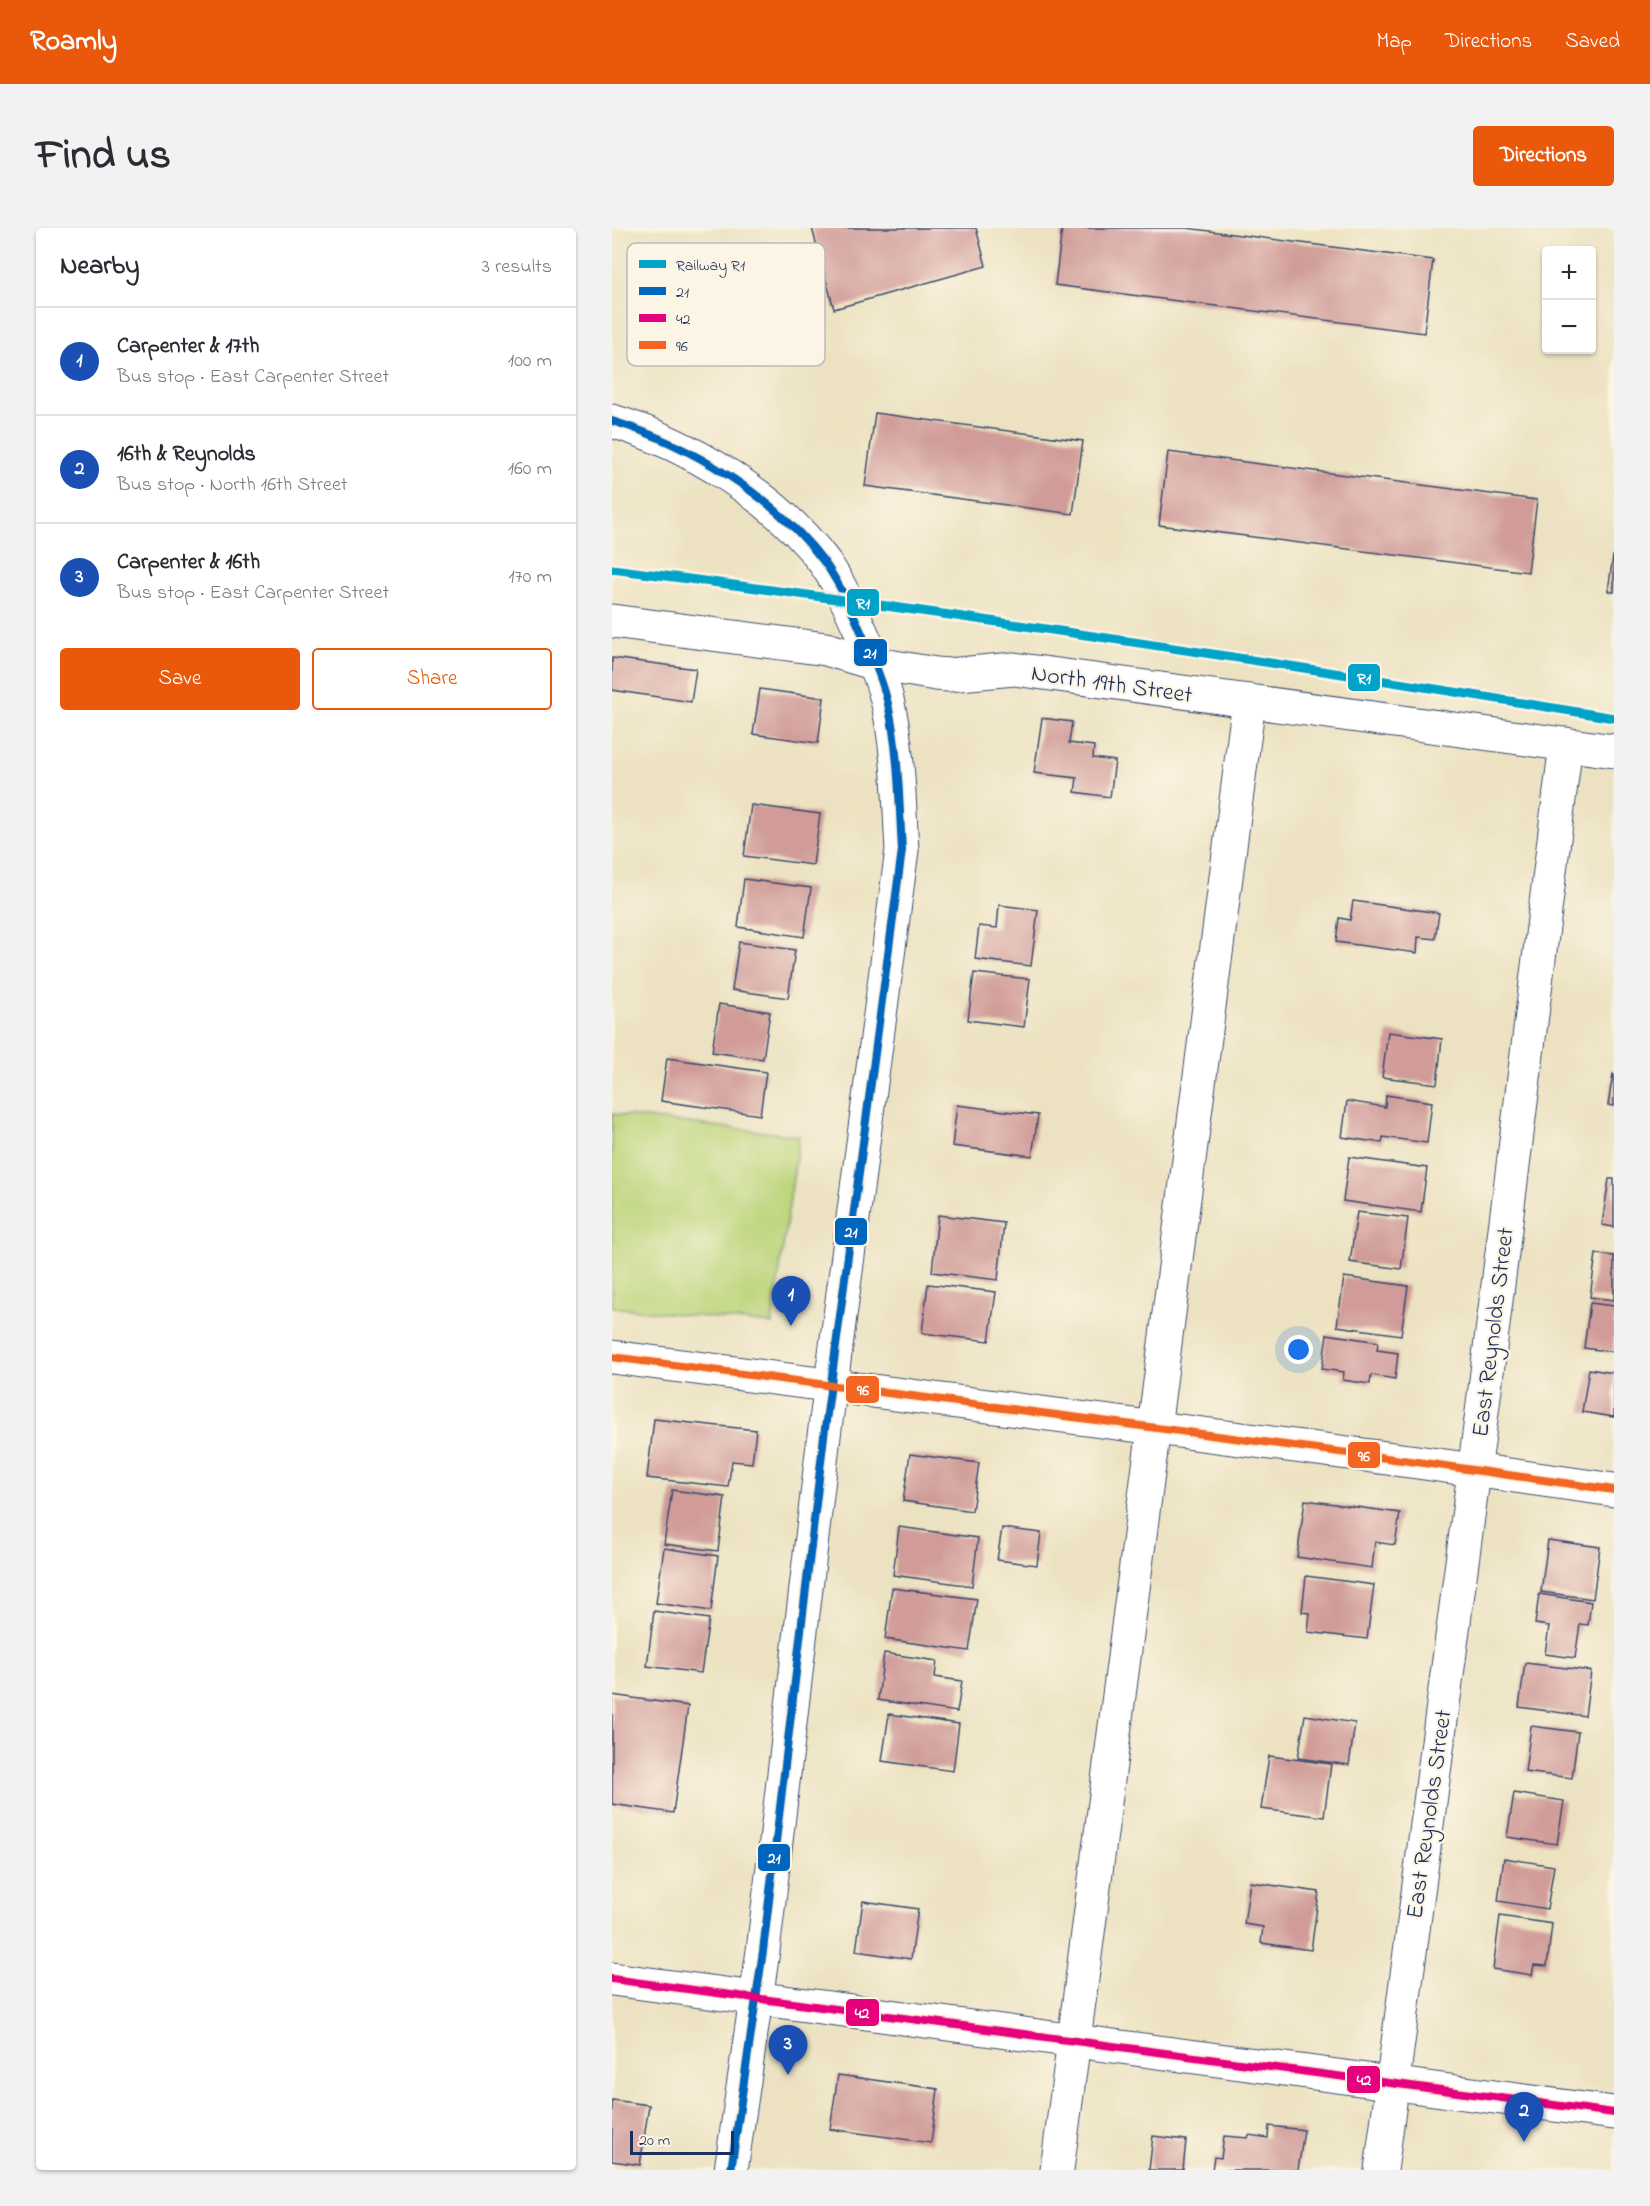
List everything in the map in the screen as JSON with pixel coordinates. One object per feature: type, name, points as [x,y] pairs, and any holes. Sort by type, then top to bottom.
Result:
[{"type":"street","points":[[612,421],[645,431],[694,454],[757,497],[793,528],[825,563],[846,599],[876,664],[888,704],[897,755],[902,850],[830,1385],[755,1999],[731,2170]]},
{"type":"street","name":"North 19th Street","points":[[612,621],[826,649],[876,664],[948,675],[1014,669],[1614,751]]},
{"type":"street","points":[[1057,2170],[1249,701]]},
{"type":"street","name":"East Reynolds Street","points":[[1381,2170],[1474,1470],[1566,744]]},
{"type":"street","points":[[612,1357],[1614,1490]]},
{"type":"street","points":[[612,1978],[1614,2113]]},
{"type":"green space","points":[[612,1114],[799,1136],[772,1324],[612,1307]]},
{"type":"building","points":[[812,228],[976,228],[986,266],[834,309],[825,276],[825,243],[816,243]]},
{"type":"building","points":[[1062,228],[1186,228],[1433,260],[1424,333],[1055,285]]},
{"type":"building","points":[[875,413],[1083,441],[1073,514],[865,486]]},
{"type":"building","points":[[1168,452],[1537,500],[1528,572],[1159,525]]},
{"type":"building","points":[[1614,557],[1614,592],[1608,591]]},
{"type":"building","points":[[612,658],[696,669],[691,702],[612,690]]},
{"type":"building","points":[[760,689],[824,698],[818,743],[753,734]]},
{"type":"building","points":[[1042,718],[1072,722],[1069,743],[1094,746],[1093,758],[1115,761],[1110,797],[1075,792],[1077,778],[1034,773]]},
{"type":"building","points":[[751,805],[820,814],[813,865],[744,856]]},
{"type":"building","points":[[744,879],[811,888],[804,937],[738,927]]},
{"type":"building","points":[[1353,901],[1439,913],[1435,939],[1418,937],[1417,953],[1336,942],[1339,918],[1350,920]]},
{"type":"building","points":[[999,905],[1038,910],[1031,966],[975,959],[979,926],[997,928]]},
{"type":"building","points":[[739,942],[795,950],[788,998],[732,990]]},
{"type":"building","points":[[974,973],[1030,979],[1024,1027],[968,1020]]},
{"type":"building","points":[[719,1004],[770,1012],[763,1059],[712,1052]]},
{"type":"building","points":[[1388,1032],[1442,1039],[1437,1084],[1382,1077]]},
{"type":"building","points":[[667,1058],[766,1072],[760,1115],[661,1101]]},
{"type":"building","points":[[1614,1075],[1614,1106],[1608,1105]]},
{"type":"building","points":[[1386,1095],[1432,1102],[1427,1143],[1383,1137],[1382,1143],[1342,1137],[1347,1101],[1385,1107]]},
{"type":"building","points":[[957,1105],[1038,1115],[1032,1156],[952,1146]]},
{"type":"building","points":[[1349,1157],[1427,1168],[1421,1212],[1343,1201]]},
{"type":"building","points":[[1609,1179],[1614,1179],[1614,1227],[1602,1225]]},
{"type":"building","points":[[1357,1212],[1408,1218],[1401,1269],[1350,1262]]},
{"type":"building","points":[[938,1215],[1004,1223],[998,1280],[932,1272]]},
{"type":"building","points":[[1596,1254],[1614,1256],[1614,1300],[1590,1297]]},
{"type":"building","points":[[1344,1277],[1408,1286],[1401,1335],[1337,1326]]},
{"type":"building","points":[[928,1284],[996,1292],[989,1341],[922,1333]]},
{"type":"building","points":[[1590,1303],[1614,1306],[1614,1352],[1584,1348]]},
{"type":"building","points":[[1327,1334],[1378,1342],[1377,1350],[1398,1353],[1395,1379],[1371,1375],[1370,1384],[1343,1380],[1344,1372],[1322,1369]]},
{"type":"building","points":[[1589,1369],[1614,1373],[1614,1417],[1582,1412]]},
{"type":"building","points":[[654,1419],[756,1430],[752,1463],[732,1461],[728,1487],[647,1478]]},
{"type":"building","points":[[910,1454],[979,1463],[972,1511],[903,1501]]},
{"type":"building","points":[[672,1490],[725,1497],[718,1551],[664,1544]]},
{"type":"building","points":[[1305,1500],[1400,1513],[1395,1545],[1375,1542],[1372,1568],[1297,1557]]},
{"type":"building","points":[[899,1527],[978,1538],[972,1586],[893,1575]]},
{"type":"building","points":[[1002,1528],[1041,1533],[1037,1565],[997,1560]]},
{"type":"building","points":[[1548,1540],[1600,1547],[1593,1599],[1541,1592]]},
{"type":"building","points":[[664,1548],[718,1556],[711,1611],[656,1603]]},
{"type":"building","points":[[1306,1576],[1374,1585],[1367,1639],[1308,1632],[1310,1613],[1302,1612]]},
{"type":"building","points":[[892,1588],[977,1599],[969,1651],[885,1639]]},
{"type":"building","points":[[1539,1594],[1591,1602],[1588,1625],[1580,1624],[1575,1658],[1545,1654],[1549,1626],[1535,1624]]},
{"type":"building","points":[[654,1611],[709,1619],[701,1673],[647,1666]]},
{"type":"building","points":[[884,1653],[937,1661],[935,1677],[962,1681],[957,1712],[878,1700]]},
{"type":"building","points":[[1525,1663],[1591,1671],[1585,1716],[1519,1707]]},
{"type":"building","points":[[612,1695],[688,1706],[673,1813],[612,1804]]},
{"type":"building","points":[[889,1714],[959,1724],[953,1771],[882,1761]]},
{"type":"building","points":[[1305,1715],[1355,1723],[1349,1765],[1298,1758]]},
{"type":"building","points":[[1531,1726],[1578,1732],[1572,1778],[1525,1772]]},
{"type":"building","points":[[1269,1756],[1331,1764],[1324,1817],[1261,1809]]},
{"type":"building","points":[[1514,1793],[1564,1801],[1557,1844],[1507,1837]]},
{"type":"building","points":[[1504,1858],[1554,1866],[1547,1909],[1498,1901]]},
{"type":"building","points":[[1250,1882],[1319,1892],[1311,1950],[1261,1943],[1263,1927],[1244,1924]]},
{"type":"building","points":[[863,1901],[918,1909],[911,1959],[856,1951]]},
{"type":"building","points":[[1500,1916],[1552,1924],[1547,1966],[1534,1965],[1532,1975],[1493,1969]]},
{"type":"building","points":[[838,2075],[938,2089],[931,2143],[830,2129]]},
{"type":"building","points":[[612,2100],[649,2105],[640,2165],[612,2161]]},
{"type":"building","points":[[1269,2126],[1304,2130],[1298,2170],[1212,2170],[1214,2157],[1221,2158],[1224,2136],[1248,2138],[1249,2135],[1268,2138]]},
{"type":"building","points":[[1153,2136],[1186,2140],[1183,2170],[1149,2170]]},
{"type":"rail line","name":"R1","points":[[612,569],[1114,639],[1614,718]]},
{"type":"transit line","name":"21","points":[[612,421],[671,444],[729,476],[782,516],[825,563],[850,608],[881,678],[892,722],[898,777],[902,850],[824,1436],[763,1951],[731,2170]]},
{"type":"transit line","name":"96","points":[[612,1357],[1417,1462],[1614,1490]]},
{"type":"transit line","name":"42","points":[[612,1979],[1614,2113]]},
{"type":"place","name":"Carpenter & 17th","points":[[791,1326]]},
{"type":"place","name":"Carpenter & 16th","points":[[788,2075]]},
{"type":"place","name":"16th & Reynolds","points":[[1524,2142]]}]
